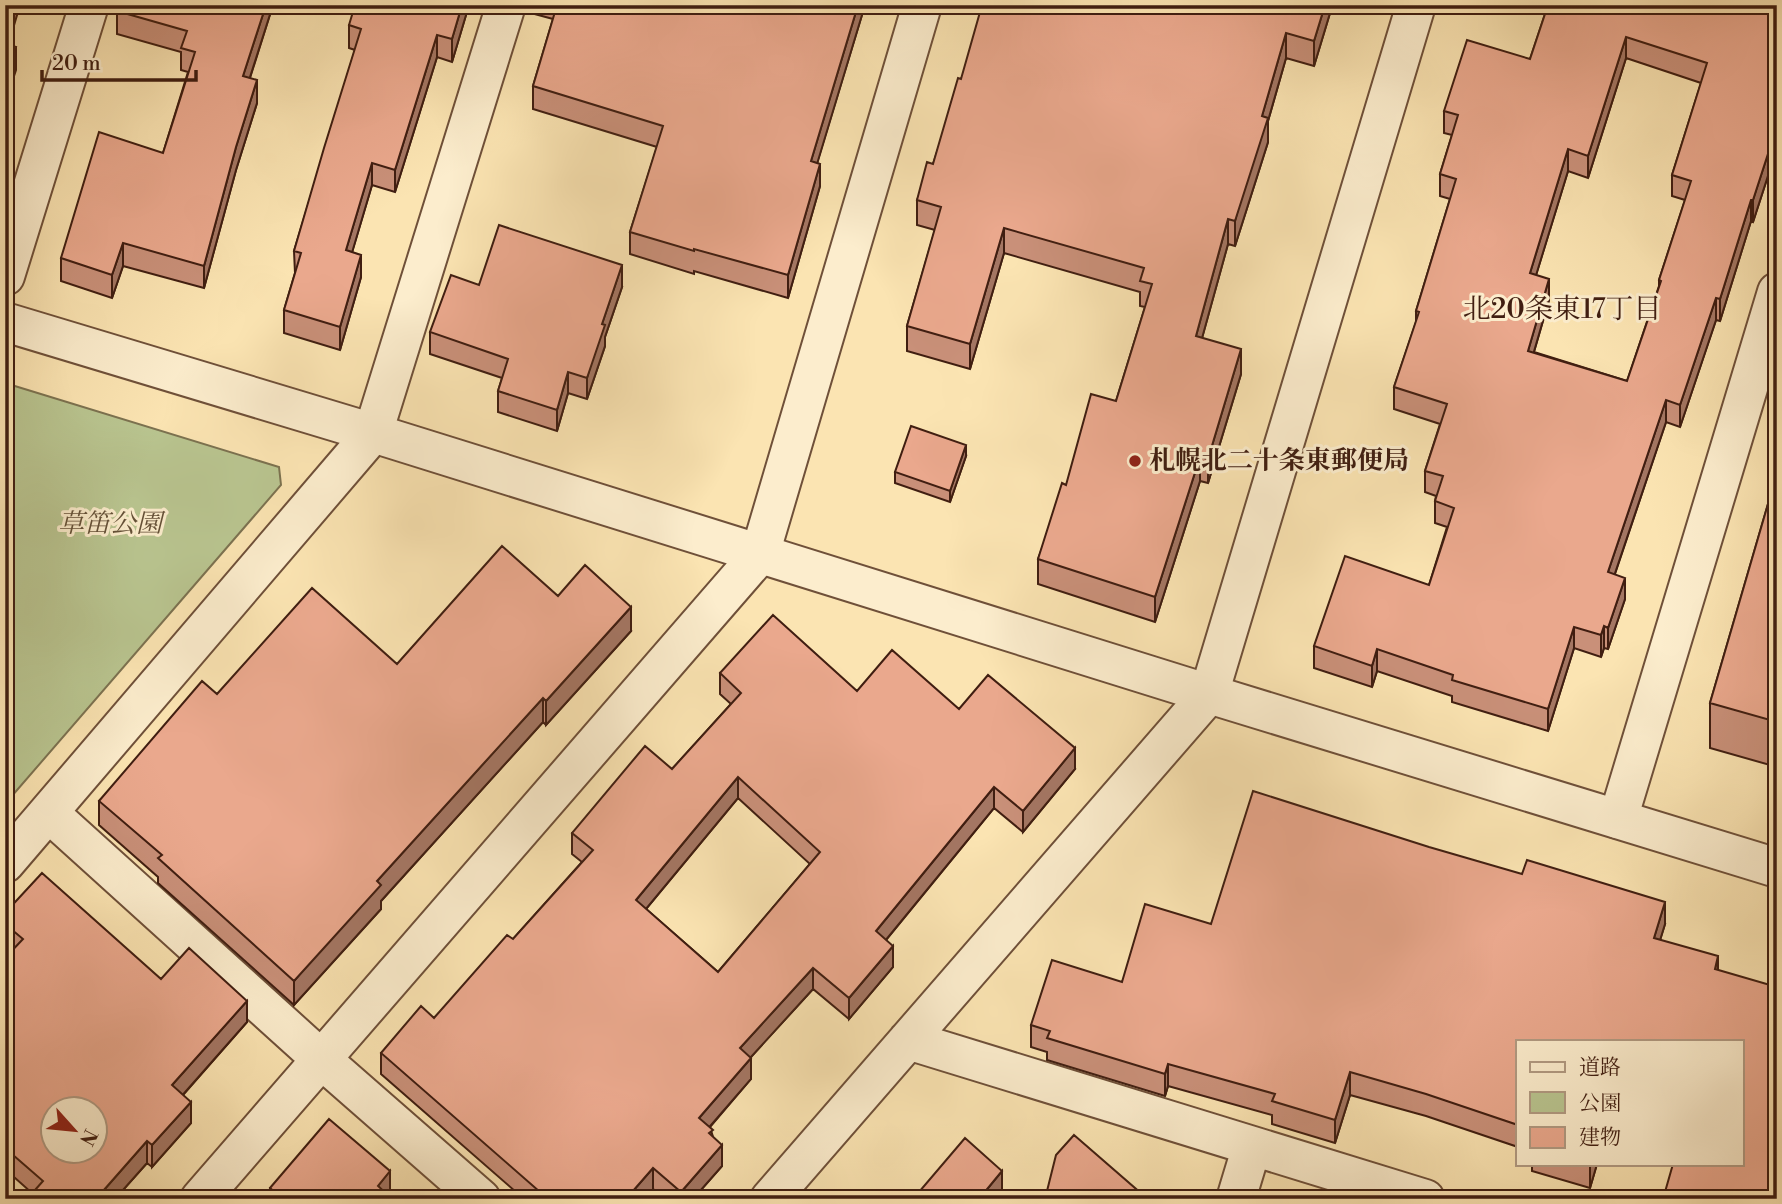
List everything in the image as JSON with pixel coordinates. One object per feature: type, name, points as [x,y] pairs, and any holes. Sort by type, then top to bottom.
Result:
[{"type":"street","points":[[5,276],[89,5]]},
{"type":"street","points":[[5,863],[373,433],[506,5]]},
{"type":"street","points":[[200,1199],[760,554],[922,5]]},
{"type":"street","points":[[770,1199],[1209,694],[1416,5]]},
{"type":"street","points":[[1618,819],[1777,292]]},
{"type":"street","points":[[5,322],[373,433],[1777,868]]},
{"type":"street","points":[[49,813],[321,1059],[481,1199]]},
{"type":"street","points":[[908,1040],[1425,1199]]},
{"type":"street","points":[[1236,1199],[1252,1146]]},
{"type":"green space","name":"草笛公園","points":[[5,383],[279,467],[281,485],[5,804]]},
{"type":"building","points":[[5,5],[14,5],[5,33]]},
{"type":"building","points":[[119,5],[266,5],[243,76],[257,80],[204,266],[123,243],[112,275],[61,258],[99,132],[163,153],[195,52],[181,48],[187,31],[117,11]]},
{"type":"building","points":[[355,5],[462,5],[452,39],[437,35],[395,170],[372,163],[346,250],[361,255],[340,327],[284,310],[301,253],[294,251],[361,29],[349,25]]},
{"type":"building","points":[[557,5],[858,5],[811,161],[820,164],[788,275],[630,232],[663,126],[533,86]]},
{"type":"building","points":[[982,5],[1325,5],[1314,41],[1286,33],[1262,116],[1268,118],[1235,221],[1228,219],[1196,336],[1241,349],[1208,459],[1200,457],[1155,597],[1038,559],[1062,483],[1066,485],[1091,394],[1116,401],[1152,284],[1140,281],[1144,268],[1004,228],[970,344],[907,326],[941,207],[917,200],[927,162],[933,164]]},
{"type":"building","points":[[1548,5],[1777,5],[1777,126],[1753,200],[1720,299],[1716,298],[1680,405],[1666,400],[1608,572],[1625,578],[1608,628],[1604,626],[1601,635],[1574,627],[1548,709],[1452,680],[1453,675],[1377,649],[1372,666],[1314,646],[1345,556],[1429,585],[1454,508],[1435,501],[1443,476],[1425,471],[1447,404],[1394,387],[1419,312],[1416,311],[1456,179],[1440,174],[1458,115],[1444,111],[1467,40],[1530,59]],"holes":[[[1626,37],[1707,63],[1672,175],[1691,181],[1627,381],[1528,351],[1549,279],[1530,273],[1568,149],[1588,156]]]},
{"type":"building","points":[[5,44],[16,47],[5,80]]},
{"type":"building","points":[[499,225],[622,265],[587,378],[568,372],[557,410],[498,391],[508,359],[430,332],[451,275],[479,285]]},
{"type":"building","points":[[911,426],[966,445],[950,491],[895,472]]},
{"type":"building","points":[[1777,473],[1777,722],[1710,703]]},
{"type":"building","points":[[502,546],[558,596],[585,565],[631,607],[546,701],[543,698],[377,881],[381,885],[294,981],[158,858],[162,855],[99,801],[202,681],[217,694],[312,588],[397,664]]},
{"type":"building","points":[[773,615],[857,691],[892,650],[959,709],[988,675],[1075,748],[1023,811],[994,787],[876,931],[893,946],[849,998],[813,968],[740,1048],[751,1058],[699,1118],[713,1130],[709,1133],[722,1145],[681,1192],[653,1168],[626,1199],[548,1199],[381,1053],[421,1006],[434,1018],[507,935],[513,939],[593,850],[572,833],[645,746],[672,769],[741,693],[720,673]],"holes":[[[738,777],[820,852],[718,972],[636,900]]]},
{"type":"building","points":[[1253,791],[1522,874],[1527,860],[1665,902],[1654,938],[1718,956],[1715,969],[1777,987],[1777,1199],[1663,1199],[1672,1166],[1744,1166],[1744,1040],[1516,1040],[1516,1124],[1350,1072],[1335,1120],[1272,1101],[1275,1094],[1168,1064],[1165,1074],[1047,1038],[1050,1031],[1031,1025],[1052,960],[1122,982],[1145,904],[1211,924]]},
{"type":"building","points":[[42,873],[161,979],[189,948],[247,1001],[172,1085],[191,1102],[152,1145],[147,1141],[96,1199],[27,1199],[43,1181],[5,1148],[5,958],[23,939],[5,924],[5,913]]},
{"type":"building","points":[[329,1119],[390,1171],[378,1186],[392,1199],[283,1199],[270,1188]]},
{"type":"building","points":[[1074,1135],[1142,1194],[1159,1199],[1045,1199],[1056,1155]]},
{"type":"building","points":[[965,1138],[1002,1171],[979,1199],[913,1199]]},
{"type":"place","name":"札幌北二十条東郵便局","points":[[1135,461]]},
{"type":"district","name":"北20条東17丁目","points":[[1562,309]]}]
